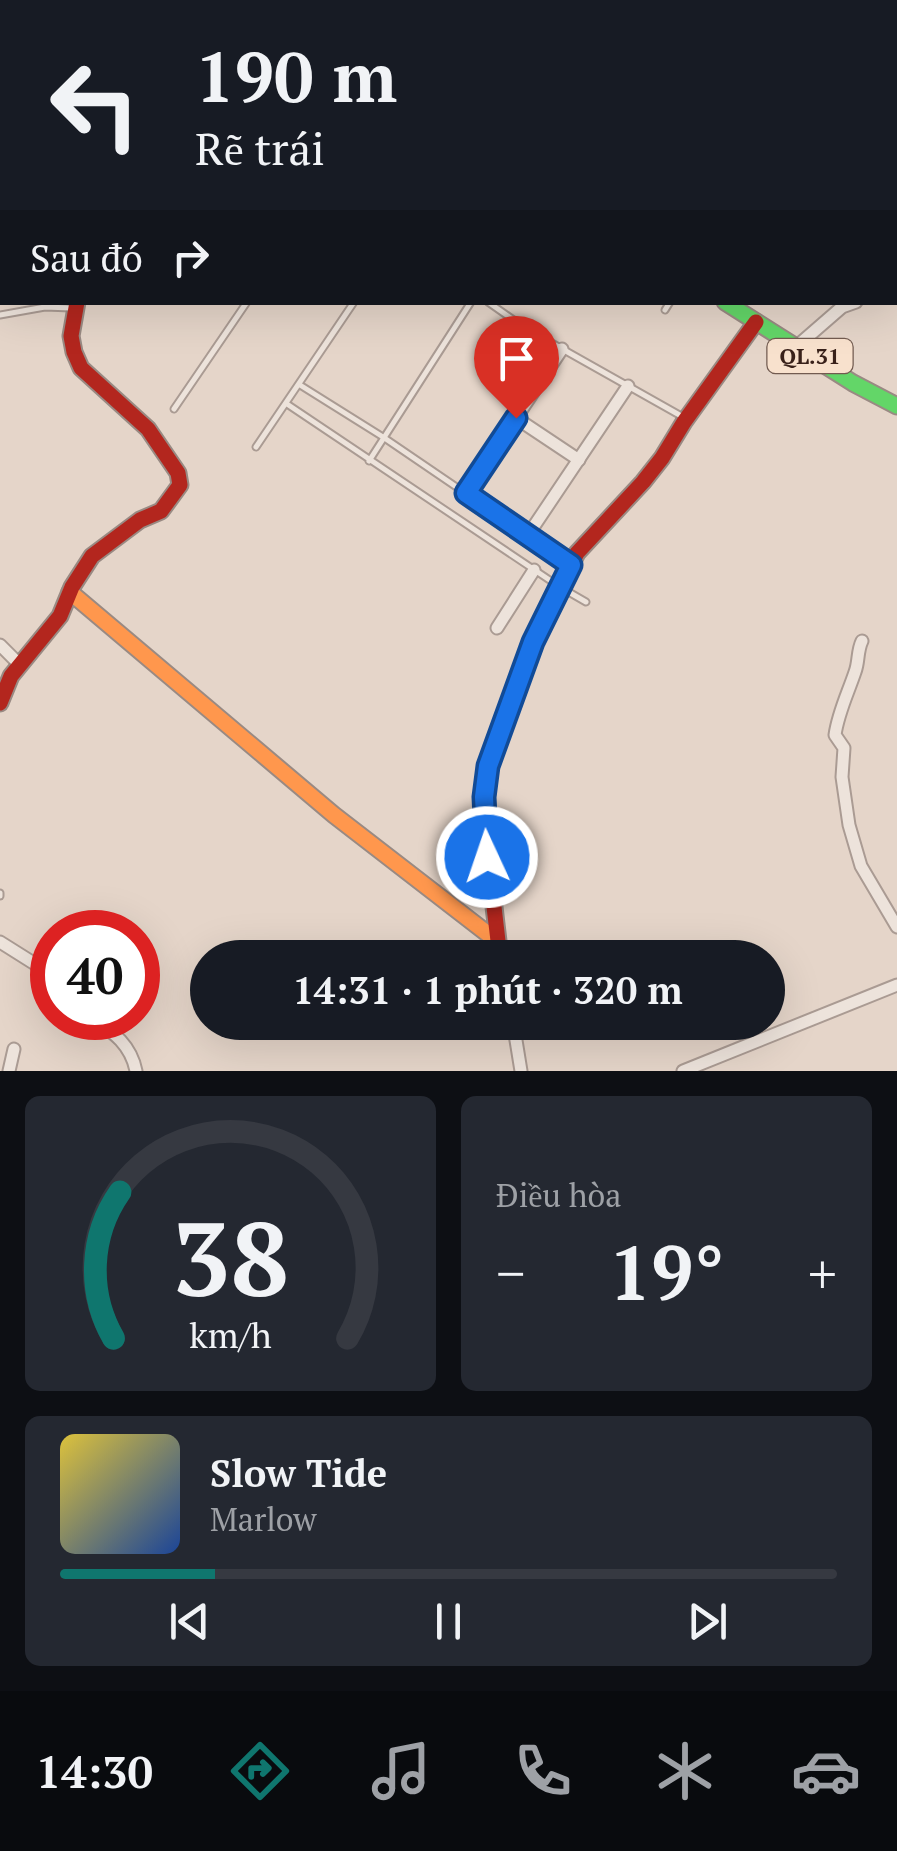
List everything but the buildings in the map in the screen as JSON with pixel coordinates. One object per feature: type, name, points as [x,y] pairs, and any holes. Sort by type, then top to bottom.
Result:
[{"type":"main road","points":[[0,703],[6,684],[53,626],[84,566],[140,520],[161,511],[180,485],[178,473],[148,429],[81,368],[70,339],[76,305]]},
{"type":"main road","name":"QL.31","points":[[730,305],[897,406]]},
{"type":"main road","points":[[497,940],[484,797],[488,766],[533,642],[578,553],[662,458],[756,322]]},
{"type":"main road","points":[[70,592],[487,940]]},
{"type":"street","points":[[796,347],[848,305]]},
{"type":"street","points":[[466,493],[562,349]]},
{"type":"street","points":[[528,536],[628,386]]},
{"type":"street","points":[[516,418],[578,460]]},
{"type":"street","points":[[497,628],[534,570]]},
{"type":"street","points":[[862,641],[835,735],[844,748],[842,777],[861,866],[897,927]]},
{"type":"street","points":[[0,645],[20,665]]},
{"type":"street","points":[[0,944],[30,961]]},
{"type":"street","points":[[683,1071],[897,985]]},
{"type":"street","points":[[120,1040],[132,1052],[136,1071]]},
{"type":"street","points":[[516,1040],[522,1071]]},
{"type":"street","points":[[10,1071],[14,1048]]},
{"type":"lane","points":[[0,315],[76,305]]},
{"type":"lane","points":[[174,410],[245,305]]},
{"type":"lane","points":[[256,447],[352,305]]},
{"type":"lane","points":[[369,461],[469,305]]},
{"type":"lane","points":[[492,305],[525,328],[686,419]]},
{"type":"lane","points":[[665,310],[668,305]]},
{"type":"lane","points":[[300,385],[384,437],[571,565]]},
{"type":"lane","points":[[287,404],[586,602]]},
{"type":"traffic: fast","points":[[730,305],[853,383],[897,406]]},
{"type":"traffic: slow","points":[[70,592],[334,815],[496,940]]},
{"type":"traffic: jam","points":[[0,703],[11,676],[60,616],[72,587],[92,556],[140,520],[161,511],[180,485],[178,473],[148,429],[81,368],[71,336],[76,305]]},
{"type":"traffic: jam","points":[[498,940],[485,830],[488,766],[533,643],[577,553],[662,458],[756,322]]},
{"type":"route","points":[[487,857],[484,797],[488,766],[533,642],[571,565],[466,493],[516,418]]}]
